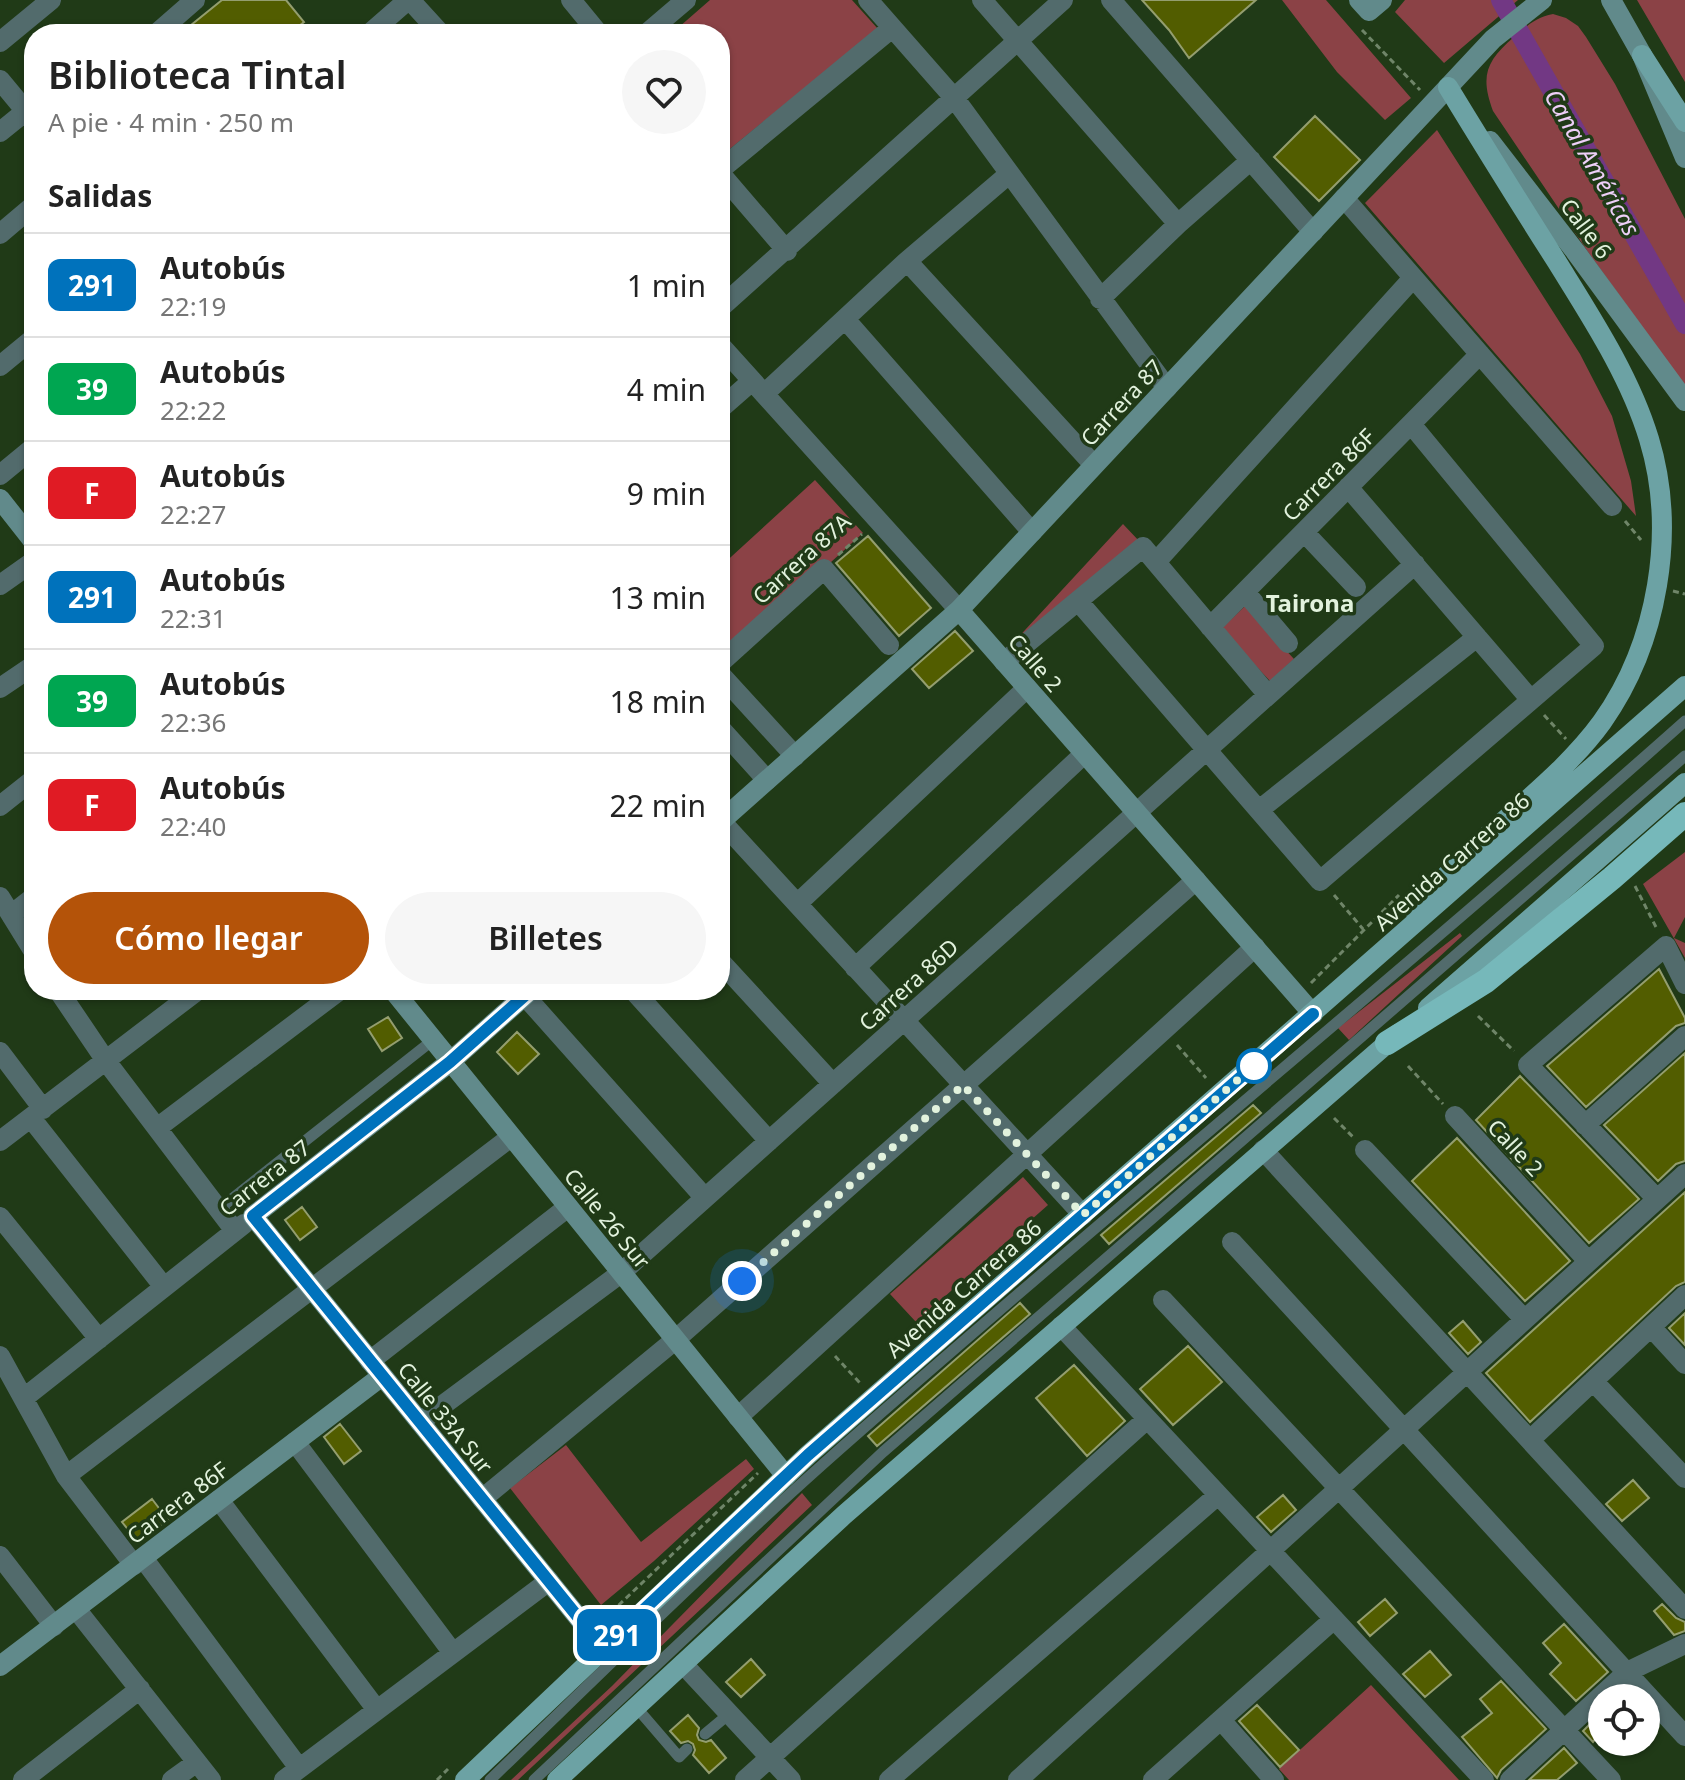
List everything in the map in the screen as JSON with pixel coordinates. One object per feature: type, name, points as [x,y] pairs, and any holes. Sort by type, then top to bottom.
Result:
[{"type":"highway","points":[[1387,1043],[1486,981],[1685,814]]},
{"type":"main road","points":[[1642,55],[1685,122]]},
{"type":"main road","points":[[1349,983],[1452,870],[1548,782],[1577,753],[1604,719],[1635,658],[1653,602],[1661,558],[1659,482],[1648,437],[1630,391],[1587,310],[1448,87]]},
{"type":"main road","name":"Avenida Carrera 86","points":[[465,1780],[786,1476],[1685,686]]},
{"type":"main road","points":[[557,1780],[844,1515],[1685,783]]},
{"type":"street","points":[[0,42],[51,0]]},
{"type":"street","points":[[167,24],[195,0]]},
{"type":"street","points":[[381,24],[409,0],[432,24]]},
{"type":"street","points":[[571,0],[591,24]]},
{"type":"street","points":[[658,24],[686,0]]},
{"type":"street","points":[[868,0],[955,99],[1167,388]]},
{"type":"street","points":[[982,0],[1178,224]]},
{"type":"street","points":[[730,299],[1063,0]]},
{"type":"street","points":[[1111,0],[1313,232]]},
{"type":"street","points":[[1611,0],[1642,55],[1685,158]]},
{"type":"street","name":"Carrera 87","points":[[730,813],[959,610],[1493,39],[1538,3]]},
{"type":"street","points":[[730,164],[892,28]]},
{"type":"street","points":[[0,80],[24,109]]},
{"type":"street","name":"Calle 6","points":[[1448,87],[1575,251],[1685,401]]},
{"type":"street","points":[[0,132],[24,119]]},
{"type":"street","points":[[1100,299],[1251,160]]},
{"type":"street","points":[[730,403],[758,387],[845,319],[1009,174]]},
{"type":"street","points":[[730,184],[787,251]]},
{"type":"street","points":[[1344,198],[1612,506]]},
{"type":"street","points":[[0,234],[24,214]]},
{"type":"street","points":[[907,261],[1094,465]]},
{"type":"street","points":[[1004,662],[1078,601],[1150,555],[1413,278]]},
{"type":"street","points":[[845,319],[1032,532]]},
{"type":"street","points":[[0,366],[24,346]]},
{"type":"street","name":"Carrera 86F","points":[[1210,627],[1480,354]]},
{"type":"street","name":"Calle 2","points":[[730,356],[959,610],[1313,1014]]},
{"type":"street","points":[[1078,601],[1320,881],[1594,646],[1411,424]]},
{"type":"street","points":[[0,475],[24,455]]},
{"type":"street","points":[[1348,487],[1531,700]]},
{"type":"street","points":[[0,499],[24,529]]},
{"type":"street","points":[[1304,532],[1356,587]]},
{"type":"street","points":[[1150,555],[1268,695]]},
{"type":"street","name":"Carrera 86D","points":[[420,1422],[621,1273],[1415,564]]},
{"type":"street","points":[[0,585],[24,568]]},
{"type":"street","points":[[824,569],[889,645]]},
{"type":"street","name":"Carrera 87A","points":[[730,654],[824,569]]},
{"type":"street","points":[[1245,592],[1288,643]]},
{"type":"street","points":[[1259,810],[1477,637]]},
{"type":"street","points":[[0,688],[24,672]]},
{"type":"street","points":[[730,685],[795,756]]},
{"type":"street","points":[[797,904],[1027,688]]},
{"type":"street","points":[[730,739],[767,780]]},
{"type":"street","points":[[855,968],[1084,754]]},
{"type":"street","points":[[0,806],[24,787]]},
{"type":"street","points":[[730,833],[1083,1215]]},
{"type":"street","points":[[482,1499],[675,1340],[1196,880]]},
{"type":"street","points":[[5,906],[24,936]]},
{"type":"street","points":[[1657,1199],[1528,1065],[1666,946],[1685,984]]},
{"type":"street","points":[[738,1417],[1255,947]]},
{"type":"street","points":[[730,972],[833,1084]]},
{"type":"street","points":[[65,1000],[106,1061],[235,1231]]},
{"type":"street","points":[[0,1141],[185,1000]]},
{"type":"street","points":[[157,1128],[327,1000]]},
{"type":"street","name":"Calle 26 Sur","points":[[401,1000],[786,1476]]},
{"type":"street","name":"Carrera 87","points":[[24,1398],[450,1062],[520,1000]]},
{"type":"street","points":[[534,1000],[705,1198]]},
{"type":"street","points":[[642,1000],[769,1141]]},
{"type":"street","points":[[1585,1125],[1685,1036]]},
{"type":"street","points":[[0,1052],[37,1113],[164,1287]]},
{"type":"street","name":"Calle 2","points":[[1455,1116],[1588,1261]]},
{"type":"street","points":[[66,1476],[511,1137]]},
{"type":"street","points":[[1263,1150],[1685,1609]]},
{"type":"street","points":[[1365,1150],[1524,1319]]},
{"type":"street","points":[[1018,1780],[1685,1174]]},
{"type":"street","name":"Carrera 86F","points":[[0,1666],[295,1442],[376,1368],[568,1207]]},
{"type":"street","name":"Calle 33A Sur","points":[[253,1216],[603,1648]]},
{"type":"street","points":[[0,1217],[99,1339]]},
{"type":"street","points":[[1232,1242],[1685,1736]]},
{"type":"street","points":[[1530,1440],[1685,1295]]},
{"type":"street","points":[[1163,1300],[1611,1780]]},
{"type":"street","points":[[1061,1326],[1484,1780]]},
{"type":"street","points":[[1651,1327],[1685,1364]]},
{"type":"street","points":[[0,1356],[66,1476],[138,1561],[291,1774],[549,1581]]},
{"type":"street","points":[[1593,1381],[1685,1478]]},
{"type":"street","points":[[745,1780],[1147,1419]]},
{"type":"street","points":[[295,1442],[453,1653]]},
{"type":"street","points":[[889,1780],[1218,1495]]},
{"type":"street","points":[[219,1500],[377,1710]]},
{"type":"street","points":[[0,1556],[54,1626]]},
{"type":"street","points":[[76,1609],[211,1780]]},
{"type":"street","points":[[1153,1780],[1334,1619]]},
{"type":"street","points":[[1510,1780],[1627,1672],[1685,1644]]},
{"type":"street","points":[[683,1664],[791,1780]]},
{"type":"street","points":[[23,1780],[140,1689]]},
{"type":"street","points":[[1221,1720],[1274,1780]]},
{"type":"street","points":[[172,1780],[197,1762]]},
{"type":"lane","points":[[490,1780],[815,1472],[1314,1040],[1549,843],[1685,721]]},
{"type":"lane","points":[[534,1780],[883,1452],[1685,756]]},
{"type":"lane","points":[[219,1209],[433,1040]]},
{"type":"lane","points":[[636,1707],[679,1757],[687,1749]]},
{"type":"lane","points":[[705,1734],[729,1714]]},
{"type":"path","points":[[1367,10],[1432,104]]},
{"type":"path","points":[[1612,506],[1641,540]]},
{"type":"path","name":"Carrera 87A","points":[[824,569],[878,520]]},
{"type":"path","points":[[1641,527],[1641,549]]},
{"type":"path","points":[[1531,700],[1566,739],[1572,731]]},
{"type":"path","points":[[1320,881],[1363,929]]},
{"type":"path","points":[[1635,886],[1666,946]]},
{"type":"path","points":[[1316,978],[1406,889]]},
{"type":"path","points":[[1478,1016],[1528,1065]]},
{"type":"path","points":[[1164,1030],[1209,1081]]},
{"type":"path","name":"Calle 2","points":[[1408,1066],[1455,1116]]},
{"type":"path","points":[[1334,1118],[1365,1150]]},
{"type":"path","points":[[822,1341],[860,1383]]},
{"type":"shaded area","points":[[710,0],[852,0],[878,29],[730,149],[730,24],[682,24]]},
{"type":"shaded area","points":[[1282,0],[1326,0],[1411,98],[1385,120],[1337,72]]},
{"type":"shaded area","points":[[1405,0],[1518,0],[1444,63],[1395,12]]},
{"type":"shaded area","points":[[1637,0],[1685,0],[1685,82]]},
{"type":"shaded area","points":[[1553,14],[1578,26],[1586,37],[1615,84],[1685,219],[1685,386],[1588,252],[1493,111],[1487,88],[1488,70],[1492,62],[1528,26]]},
{"type":"shaded area","points":[[1437,130],[1580,354],[1612,416],[1631,481],[1636,516],[1365,203]]},
{"type":"shaded area","points":[[815,480],[863,533],[732,652],[730,558]]},
{"type":"shaded area","points":[[1123,524],[1140,542],[1012,644]]},
{"type":"shaded area","points":[[1245,606],[1294,659],[1270,681],[1221,629]]},
{"type":"shaded area","points":[[1685,852],[1685,917],[1674,938],[1685,943],[1685,958],[1643,884]]},
{"type":"shaded area","points":[[1460,933],[1462,936],[1349,1040],[1338,1028]]},
{"type":"shaded area","points":[[1023,1177],[1048,1205],[916,1322],[890,1294]]},
{"type":"shaded area","points":[[566,1445],[641,1542],[746,1459],[754,1469],[601,1605],[510,1488]]},
{"type":"shaded area","points":[[802,1493],[812,1505],[518,1780],[511,1780],[612,1686]]},
{"type":"shaded area","points":[[1371,1685],[1459,1780],[1289,1780],[1279,1769]]},
{"type":"building","points":[[222,0],[286,0],[304,22],[302,24],[192,24]]},
{"type":"building","points":[[1142,0],[1256,0],[1189,58]]},
{"type":"building","points":[[1315,116],[1360,160],[1319,201],[1274,157]]},
{"type":"building","points":[[868,536],[931,608],[899,636],[836,563]]},
{"type":"building","points":[[955,631],[973,651],[929,688],[912,669]]},
{"type":"building","points":[[1659,969],[1685,1023],[1676,1026],[1586,1107],[1547,1066]]},
{"type":"building","points":[[388,1017],[402,1038],[382,1051],[368,1029]]},
{"type":"building","points":[[517,1032],[539,1054],[518,1074],[497,1052]]},
{"type":"building","points":[[1685,1053],[1685,1161],[1676,1164],[1658,1181],[1604,1125]]},
{"type":"building","points":[[1520,1076],[1639,1199],[1589,1243],[1476,1120]]},
{"type":"building","points":[[1253,1105],[1261,1113],[1109,1244],[1101,1235]]},
{"type":"building","points":[[1457,1138],[1570,1261],[1525,1301],[1412,1181]]},
{"type":"building","points":[[1685,1192],[1685,1282],[1676,1286],[1530,1422],[1486,1373]]},
{"type":"building","points":[[302,1207],[317,1227],[300,1240],[285,1220]]},
{"type":"building","points":[[1020,1303],[1030,1314],[877,1446],[868,1436]]},
{"type":"building","points":[[1685,1313],[1685,1345],[1669,1328]]},
{"type":"building","points":[[1463,1321],[1481,1342],[1468,1354],[1449,1333]]},
{"type":"building","points":[[1188,1346],[1222,1382],[1173,1425],[1140,1389]]},
{"type":"building","points":[[1074,1365],[1125,1421],[1087,1456],[1036,1398]]},
{"type":"building","points":[[340,1424],[361,1451],[344,1464],[324,1437]]},
{"type":"building","points":[[1633,1480],[1649,1498],[1622,1521],[1606,1504]]},
{"type":"building","points":[[1283,1495],[1296,1510],[1271,1532],[1257,1517]]},
{"type":"building","points":[[152,1499],[168,1520],[138,1542],[122,1522]]},
{"type":"building","points":[[1385,1599],[1397,1613],[1370,1636],[1358,1622]]},
{"type":"building","points":[[1662,1604],[1685,1622],[1685,1631],[1674,1635],[1654,1611]]},
{"type":"building","points":[[1564,1624],[1608,1672],[1595,1684],[1588,1684],[1588,1690],[1576,1701],[1550,1674],[1561,1663],[1543,1643]]},
{"type":"building","points":[[1430,1651],[1451,1675],[1425,1697],[1403,1674]]},
{"type":"building","points":[[751,1659],[765,1675],[741,1697],[726,1682]]},
{"type":"building","points":[[1501,1681],[1546,1729],[1501,1770],[1497,1778],[1462,1737],[1492,1713],[1480,1699]]},
{"type":"building","points":[[1257,1705],[1299,1750],[1280,1767],[1239,1721]]},
{"type":"building","points":[[688,1715],[699,1728],[699,1740],[711,1740],[726,1758],[709,1773],[693,1755],[693,1744],[688,1741],[681,1743],[670,1731]]},
{"type":"building","points":[[1564,1748],[1577,1763],[1557,1780],[1529,1780]]},
{"type":"waterway","name":"Canal Américas","points":[[1501,0],[1685,324]]},
{"type":"bus line","name":"291","points":[[520,1000],[450,1062],[253,1216],[603,1648],[808,1455],[1313,1014]]},
{"type":"district","name":"Tairona","points":[[1310,602]]},
{"type":"route","points":[[742,1281],[963,1085],[1083,1215],[1257,1063],[1254,1066]]}]
